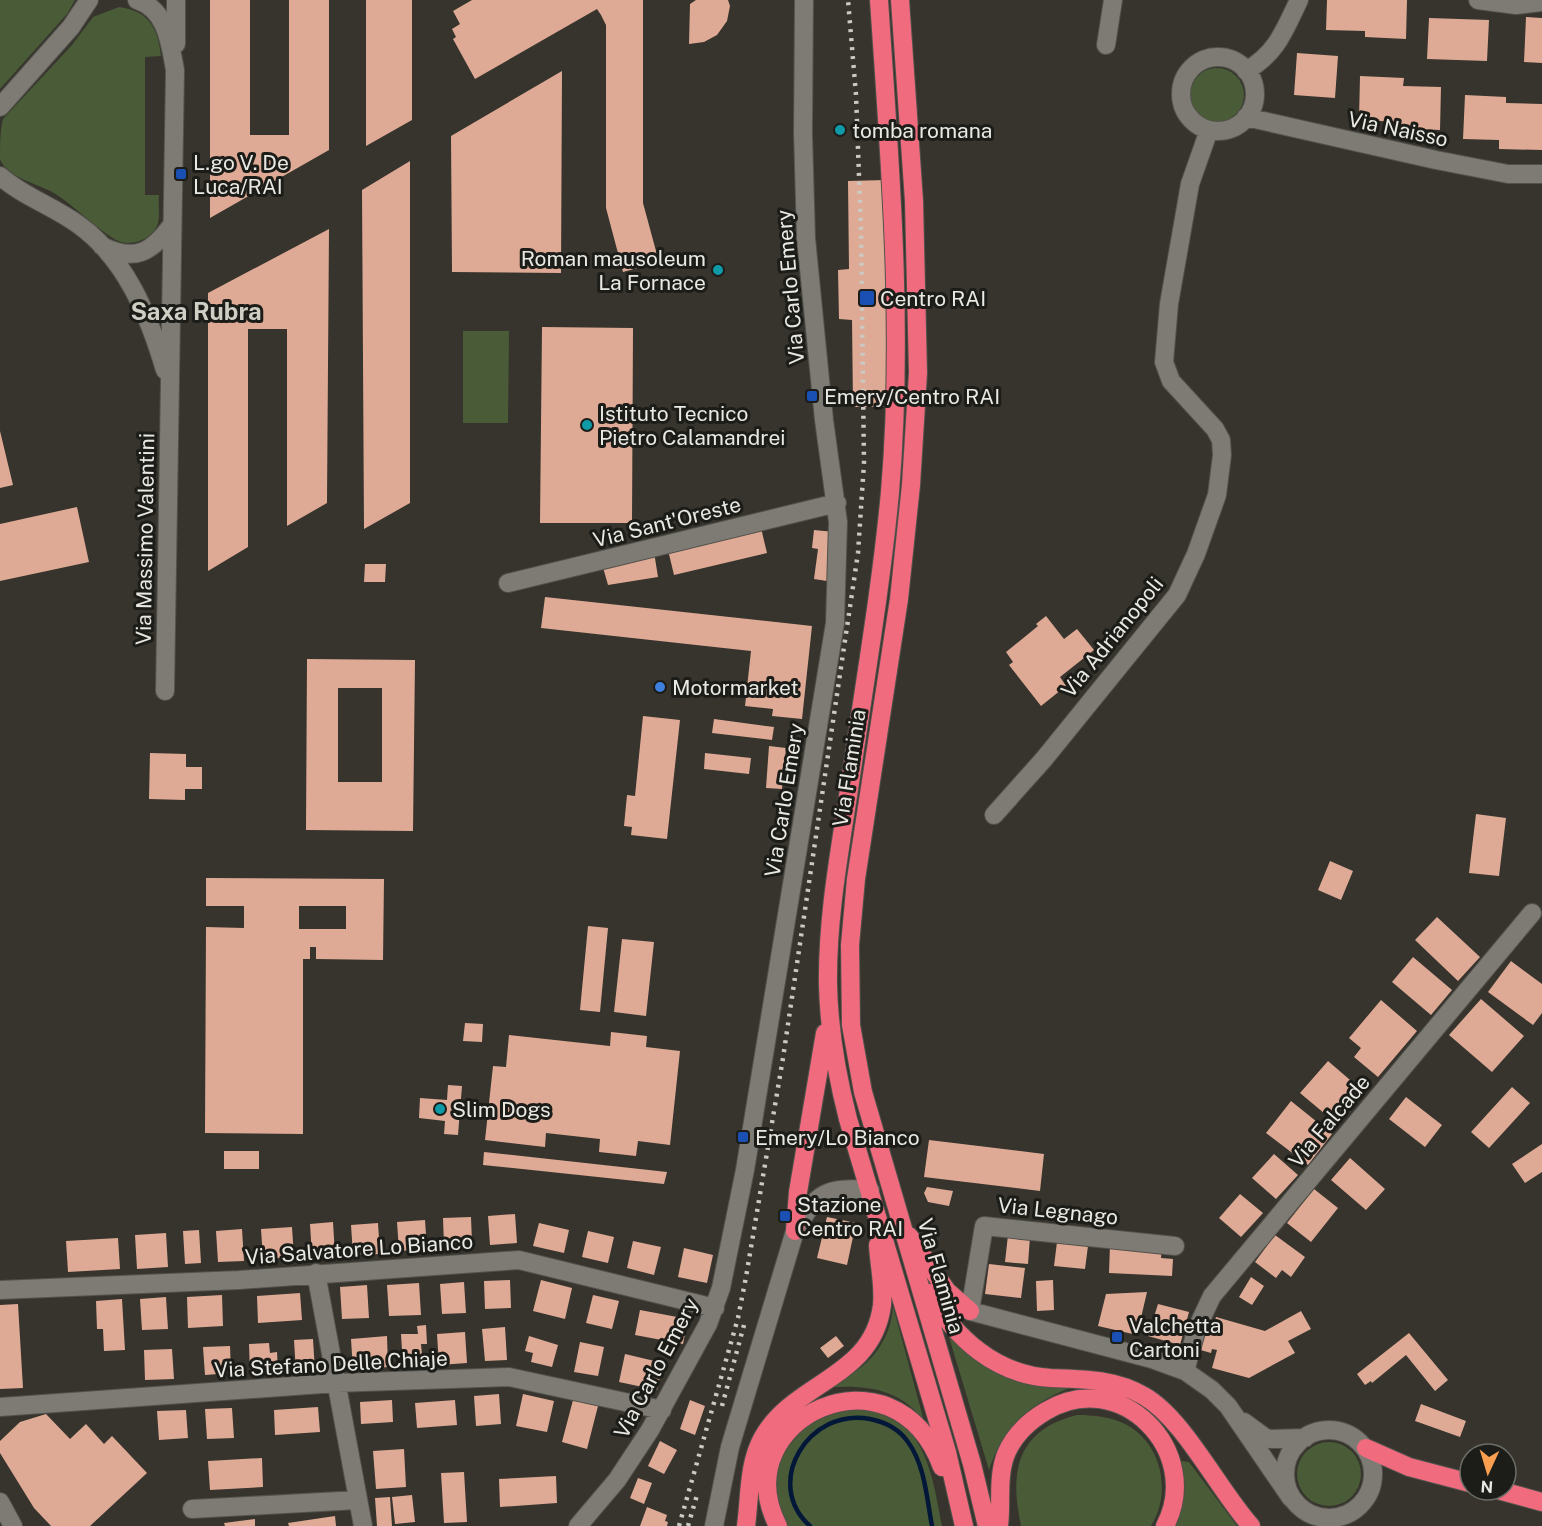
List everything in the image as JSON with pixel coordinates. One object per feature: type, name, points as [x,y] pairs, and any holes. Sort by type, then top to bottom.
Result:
[{"type":"highway","name":"Via Flaminia","points":[[879,0],[894,248],[896,363],[894,427],[883,550],[833,899],[829,1001],[840,1085],[947,1452],[964,1526]]},
{"type":"highway","name":"Via Flaminia","points":[[900,0],[916,243],[918,373],[899,599],[856,879],[849,976],[850,1025],[856,1066],[972,1464],[987,1526]]},
{"type":"highway","points":[[795,1231],[798,1192],[820,1074],[829,1001]]},
{"type":"highway","points":[[746,1526],[757,1450],[772,1423],[792,1403],[854,1362],[875,1330],[882,1295],[877,1214]]},
{"type":"highway","points":[[904,1230],[925,1256],[947,1291],[970,1311]]},
{"type":"highway","points":[[915,1268],[947,1322],[971,1345],[990,1358],[1012,1369],[1038,1376],[1110,1382],[1133,1389],[1153,1402],[1180,1429],[1251,1526]]},
{"type":"highway","points":[[999,1526],[1001,1475],[1007,1453],[1019,1432],[1054,1406],[1088,1398],[1111,1401],[1132,1410],[1152,1426],[1163,1442],[1171,1461],[1174,1481],[1173,1502],[1165,1526]]},
{"type":"highway","points":[[778,1526],[770,1504],[768,1479],[771,1464],[784,1436],[805,1415],[816,1409],[828,1404],[855,1400],[891,1407],[915,1424],[938,1455],[964,1526]]},
{"type":"highway","points":[[1366,1448],[1409,1467],[1458,1480]]},
{"type":"highway","points":[[1518,1495],[1542,1502]]},
{"type":"street","points":[[137,0],[152,8],[168,29],[175,70]]},
{"type":"street","points":[[175,70],[176,0]]},
{"type":"street","name":"Via Carlo Emery","points":[[578,1526],[617,1480],[662,1410],[715,1308],[743,1181],[835,623],[837,503],[824,420],[806,238],[803,133],[804,0]]},
{"type":"street","points":[[1106,45],[1113,0]]},
{"type":"street","points":[[1246,70],[1260,63],[1276,47],[1299,0]]},
{"type":"street","points":[[1478,0],[1516,5],[1542,2]]},
{"type":"street","points":[[1,103],[34,70],[90,3]]},
{"type":"street","points":[[1218,57],[1228,59],[1246,70],[1254,94],[1246,117],[1229,129],[1209,130],[1191,119],[1185,110],[1181,90],[1184,79],[1197,63],[1218,57]]},
{"type":"street","name":"Via Massimo Valentini","points":[[165,691],[175,70]]},
{"type":"street","name":"Via Naisso","points":[[1246,117],[1508,174],[1542,174]]},
{"type":"street","name":"Via Adrianopoli","points":[[994,815],[1044,759],[1177,595],[1196,554],[1217,495],[1222,455],[1221,440],[1215,429],[1171,381],[1164,362],[1169,304],[1190,184],[1209,130]]},
{"type":"street","points":[[0,176],[18,192],[79,225],[102,245],[118,254],[143,252],[159,243],[171,226]]},
{"type":"street","points":[[0,188],[18,192]]},
{"type":"street","points":[[102,245],[132,286],[154,333],[170,387]]},
{"type":"street","name":"Via Sant'Oreste","points":[[508,584],[837,503]]},
{"type":"street","name":"Via Falcade","points":[[1185,1371],[1197,1328],[1212,1296],[1532,913]]},
{"type":"street","points":[[714,1526],[730,1447],[795,1231],[811,1204],[824,1192],[845,1189],[870,1190]]},
{"type":"street","name":"Via Legnago","points":[[970,1311],[984,1226],[1175,1246]]},
{"type":"street","name":"Via Salvatore Lo Bianco","points":[[0,1290],[239,1280],[519,1260],[715,1308]]},
{"type":"street","points":[[316,1273],[363,1526]]},
{"type":"street","points":[[970,1311],[1152,1359],[1185,1371],[1212,1390],[1235,1416],[1291,1498],[1299,1508],[1318,1521],[1352,1518],[1369,1493],[1373,1482],[1373,1466],[1366,1448],[1351,1436],[1333,1430],[1317,1432],[1305,1438],[1295,1447],[1287,1462],[1285,1480],[1291,1498]]},
{"type":"street","name":"Via Stefano Delle Chiaje","points":[[0,1407],[336,1383],[509,1377],[662,1410]]},
{"type":"street","points":[[1235,1416],[1267,1439],[1280,1441],[1305,1438]]},
{"type":"street","points":[[192,1509],[358,1500]]},
{"type":"street","points":[[0,1502],[13,1526]]},
{"type":"green space","points":[[0,0],[75,0],[67,14],[0,89]]},
{"type":"green space","points":[[119,7],[137,12],[150,22],[160,46],[161,56],[145,57],[145,195],[159,195],[159,220],[155,229],[146,238],[128,243],[108,235],[54,193],[16,176],[4,166],[0,159],[3,119],[72,45],[93,17]]},
{"type":"green space","points":[[1212,68],[1222,68],[1232,72],[1240,80],[1244,95],[1240,110],[1232,118],[1222,122],[1212,122],[1202,118],[1194,110],[1190,100],[1190,90],[1194,80],[1202,72]]},
{"type":"green space","points":[[463,331],[509,331],[508,423],[463,423]]},
{"type":"green space","points":[[893,1306],[924,1421],[904,1401],[880,1391],[853,1387],[825,1388],[851,1375],[872,1357],[886,1334]]},
{"type":"green space","points":[[949,1337],[976,1360],[1072,1387],[1043,1401],[1020,1418],[1002,1440],[989,1470]]},
{"type":"green space","points":[[840,1409],[881,1412],[900,1423],[912,1434],[927,1462],[942,1526],[785,1526],[776,1504],[774,1488],[776,1472],[782,1458],[800,1433],[826,1415]]},
{"type":"green space","points":[[1077,1415],[1103,1417],[1121,1422],[1139,1433],[1148,1444],[1156,1457],[1162,1485],[1161,1499],[1151,1526],[1021,1526],[1016,1488],[1022,1456],[1030,1442],[1041,1431]]},
{"type":"green space","points":[[1323,1442],[1335,1442],[1352,1451],[1359,1462],[1361,1474],[1359,1486],[1352,1497],[1335,1506],[1323,1506],[1311,1501],[1302,1492],[1297,1480],[1297,1468],[1302,1456],[1311,1447]]},
{"type":"green space","points":[[1181,1461],[1189,1462],[1237,1526],[1174,1526],[1185,1489]]},
{"type":"building","points":[[210,0],[250,0],[250,135],[289,135],[289,0],[329,0],[329,150],[210,218]]},
{"type":"building","points":[[366,0],[412,0],[412,120],[366,146]]},
{"type":"building","points":[[472,0],[643,0],[643,203],[659,262],[623,272],[606,208],[606,25],[597,9],[475,79],[453,39],[456,37],[452,29],[460,24],[453,11]]},
{"type":"building","points":[[696,0],[728,0],[730,6],[727,21],[717,35],[704,42],[689,44],[690,4]]},
{"type":"building","points":[[1327,0],[1407,0],[1406,39],[1365,37],[1365,31],[1326,30]]},
{"type":"building","points":[[1526,17],[1542,18],[1542,63],[1524,62]]},
{"type":"building","points":[[1429,18],[1489,20],[1487,61],[1427,59]]},
{"type":"building","points":[[1297,53],[1338,56],[1335,98],[1294,95]]},
{"type":"building","points":[[562,71],[561,273],[452,272],[451,136]]},
{"type":"building","points":[[1360,76],[1404,78],[1403,86],[1441,87],[1440,130],[1400,128],[1401,122],[1359,120]]},
{"type":"building","points":[[1465,95],[1506,97],[1506,103],[1542,104],[1542,150],[1499,149],[1499,140],[1463,139]]},
{"type":"building","points":[[410,161],[410,503],[364,529],[362,190]]},
{"type":"building","points":[[885,180],[890,407],[853,407],[852,320],[839,319],[838,270],[849,269],[848,181]]},
{"type":"building","points":[[329,229],[327,503],[287,526],[287,329],[248,329],[248,547],[208,571],[208,293]]},
{"type":"building","name":"Istituto Tecnico Pietro Calamandrei","points":[[542,327],[633,328],[632,523],[540,523]]},
{"type":"building","points":[[0,431],[13,485],[0,488]]},
{"type":"building","points":[[77,507],[89,562],[0,581],[0,524]]},
{"type":"building","points":[[761,528],[767,553],[674,575],[668,550]]},
{"type":"building","points":[[814,530],[834,532],[827,581],[814,579],[818,549],[812,548]]},
{"type":"building","points":[[654,552],[658,577],[608,585],[602,564]]},
{"type":"building","points":[[365,564],[386,564],[385,582],[364,582]]},
{"type":"building","points":[[545,597],[812,626],[802,719],[772,716],[773,709],[745,706],[751,651],[541,628]]},
{"type":"building","points":[[1046,616],[1064,639],[1077,629],[1094,650],[1060,677],[1066,686],[1041,706],[1009,665],[1013,662],[1006,652],[1038,626],[1036,624]]},
{"type":"building","points":[[307,659],[415,660],[413,831],[306,830]],"holes":[[[338,688],[382,688],[382,782],[338,782]]]},
{"type":"building","points":[[643,716],[680,720],[667,839],[631,835],[632,827],[624,826],[627,795],[635,796]]},
{"type":"building","points":[[714,719],[774,727],[772,740],[712,733]]},
{"type":"building","points":[[769,746],[786,748],[782,789],[766,788]]},
{"type":"building","points":[[150,753],[186,754],[186,767],[202,767],[202,789],[185,789],[185,800],[149,799]]},
{"type":"building","points":[[705,753],[751,758],[749,774],[704,769]]},
{"type":"building","points":[[1476,814],[1506,818],[1499,876],[1469,873]]},
{"type":"building","points":[[1330,861],[1353,871],[1341,900],[1318,890]]},
{"type":"building","points":[[206,878],[384,879],[383,960],[316,959],[316,947],[310,947],[310,959],[303,959],[303,1134],[205,1133],[206,927],[244,928],[244,906],[206,906]],"holes":[[[299,906],[346,906],[346,929],[299,929]]]},
{"type":"building","points":[[1437,917],[1480,957],[1458,981],[1415,940]]},
{"type":"building","points":[[588,926],[608,928],[600,1012],[580,1010]]},
{"type":"building","points":[[622,939],[654,942],[646,1016],[614,1012]]},
{"type":"building","points":[[1413,957],[1452,990],[1431,1015],[1392,982]]},
{"type":"building","points":[[1511,961],[1542,984],[1542,1013],[1533,1025],[1488,992]]},
{"type":"building","points":[[1481,999],[1524,1036],[1492,1072],[1449,1035]]},
{"type":"building","points":[[1381,1000],[1417,1031],[1378,1077],[1354,1057],[1361,1048],[1349,1038]]},
{"type":"building","points":[[465,1023],[483,1024],[482,1042],[463,1041]]},
{"type":"building","points":[[611,1032],[647,1036],[646,1047],[680,1051],[670,1145],[638,1141],[636,1156],[599,1152],[600,1139],[546,1133],[545,1147],[485,1140],[493,1066],[506,1067],[509,1035],[610,1046]]},
{"type":"building","points":[[1328,1061],[1364,1092],[1337,1124],[1300,1093]]},
{"type":"building","name":"Slim Dogs","points":[[448,1085],[462,1086],[458,1135],[444,1134],[445,1121],[419,1118],[420,1098],[447,1100]]},
{"type":"building","points":[[1512,1087],[1530,1103],[1489,1148],[1471,1132]]},
{"type":"building","points":[[1406,1097],[1442,1125],[1425,1147],[1389,1119]]},
{"type":"building","points":[[1291,1101],[1332,1134],[1308,1165],[1266,1133]]},
{"type":"building","points":[[929,1140],[1044,1154],[1040,1191],[924,1177]]},
{"type":"building","points":[[1542,1144],[1542,1172],[1525,1183],[1512,1164]]},
{"type":"building","points":[[224,1151],[259,1151],[259,1169],[224,1169]]},
{"type":"building","points":[[484,1152],[667,1172],[664,1184],[483,1165]]},
{"type":"building","points":[[1274,1154],[1298,1175],[1276,1199],[1252,1178]]},
{"type":"building","points":[[1350,1158],[1385,1189],[1366,1210],[1331,1180]]},
{"type":"building","points":[[927,1187],[953,1191],[949,1206],[928,1202],[924,1193]]},
{"type":"building","points":[[1314,1189],[1338,1208],[1311,1242],[1287,1223]]},
{"type":"building","points":[[1240,1194],[1263,1213],[1241,1237],[1219,1218]]},
{"type":"building","points":[[515,1214],[517,1243],[490,1245],[488,1216]]},
{"type":"building","points":[[471,1217],[472,1243],[444,1245],[443,1218]]},
{"type":"building","points":[[827,1217],[856,1223],[847,1265],[817,1258]]},
{"type":"building","points":[[425,1220],[427,1249],[399,1251],[397,1222]]},
{"type":"building","points":[[333,1222],[335,1255],[312,1256],[310,1224]]},
{"type":"building","points":[[378,1223],[380,1254],[353,1255],[351,1225]]},
{"type":"building","points":[[539,1223],[569,1230],[564,1253],[533,1246]]},
{"type":"building","points":[[292,1227],[294,1257],[263,1259],[261,1229]]},
{"type":"building","points":[[242,1229],[244,1261],[218,1262],[216,1231]]},
{"type":"building","points":[[199,1230],[201,1263],[185,1264],[183,1231]]},
{"type":"building","points":[[588,1231],[614,1237],[608,1263],[582,1257]]},
{"type":"building","points":[[166,1233],[168,1267],[137,1269],[135,1235]]},
{"type":"building","points":[[1008,1235],[1030,1237],[1028,1264],[1005,1262]]},
{"type":"building","points":[[1275,1235],[1305,1257],[1291,1277],[1282,1270],[1276,1278],[1255,1262]]},
{"type":"building","points":[[118,1238],[120,1269],[68,1272],[66,1241]]},
{"type":"building","points":[[633,1241],[661,1247],[654,1275],[627,1268]]},
{"type":"building","points":[[1057,1242],[1088,1246],[1085,1269],[1054,1266]]},
{"type":"building","points":[[1110,1245],[1162,1247],[1161,1258],[1173,1259],[1172,1276],[1109,1273]]},
{"type":"building","points":[[684,1248],[713,1255],[707,1283],[678,1277]]},
{"type":"building","points":[[989,1264],[1025,1268],[1021,1298],[985,1294]]},
{"type":"building","points":[[1251,1277],[1264,1286],[1252,1305],[1239,1297]]},
{"type":"building","points":[[510,1280],[511,1308],[485,1309],[484,1281]]},
{"type":"building","points":[[541,1280],[572,1288],[565,1319],[533,1311]]},
{"type":"building","points":[[1053,1280],[1054,1310],[1037,1311],[1036,1281]]},
{"type":"building","points":[[464,1282],[466,1313],[442,1314],[440,1284]]},
{"type":"building","points":[[419,1283],[421,1315],[389,1316],[387,1285]]},
{"type":"building","points":[[367,1285],[369,1318],[342,1319],[340,1287]]},
{"type":"building","points":[[1147,1292],[1137,1335],[1098,1326],[1106,1294]]},
{"type":"building","points":[[300,1293],[302,1320],[258,1323],[257,1296]]},
{"type":"building","points":[[222,1295],[223,1326],[188,1328],[187,1297]]},
{"type":"building","points":[[593,1295],[619,1301],[612,1329],[586,1323]]},
{"type":"building","points":[[166,1297],[168,1329],[142,1330],[140,1299]]},
{"type":"building","points":[[122,1299],[125,1350],[104,1351],[103,1329],[97,1329],[96,1301]]},
{"type":"building","points":[[18,1304],[23,1388],[0,1389],[0,1305]]},
{"type":"building","points":[[1158,1304],[1189,1312],[1180,1345],[1148,1336]]},
{"type":"building","points":[[640,1310],[688,1319],[683,1344],[635,1335]]},
{"type":"building","points":[[1301,1311],[1311,1329],[1288,1341],[1295,1353],[1249,1378],[1212,1368],[1217,1350],[1212,1349],[1211,1353],[1197,1349],[1203,1329],[1212,1331],[1216,1317],[1265,1331]]},
{"type":"building","points":[[426,1325],[427,1344],[421,1344],[423,1366],[403,1367],[401,1334],[418,1334],[417,1326]]},
{"type":"building","points":[[505,1327],[507,1360],[485,1361],[482,1329]]},
{"type":"building","points":[[465,1332],[467,1363],[439,1365],[437,1334]]},
{"type":"building","points":[[1409,1333],[1448,1380],[1435,1391],[1406,1355],[1372,1383],[1371,1381],[1365,1385],[1357,1374]]},
{"type":"building","points":[[387,1336],[388,1367],[353,1370],[351,1339]]},
{"type":"building","points":[[529,1336],[558,1345],[552,1367],[531,1362],[533,1353],[525,1351]]},
{"type":"building","points":[[836,1336],[844,1346],[828,1358],[820,1348]]},
{"type":"building","points":[[313,1339],[315,1371],[296,1372],[294,1340]]},
{"type":"building","points":[[580,1342],[604,1347],[598,1376],[574,1372]]},
{"type":"building","points":[[269,1343],[270,1353],[277,1352],[278,1371],[250,1373],[249,1344]]},
{"type":"building","points":[[230,1346],[231,1373],[205,1375],[203,1347]]},
{"type":"building","points":[[172,1349],[174,1379],[145,1380],[144,1350]]},
{"type":"building","points":[[625,1354],[663,1363],[657,1390],[619,1382]]},
{"type":"building","points":[[499,1394],[501,1424],[476,1426],[474,1396]]},
{"type":"building","points":[[523,1394],[554,1401],[547,1432],[516,1426]]},
{"type":"building","points":[[392,1400],[393,1422],[361,1424],[360,1402]]},
{"type":"building","points":[[455,1400],[457,1425],[417,1428],[415,1403]]},
{"type":"building","points":[[573,1400],[598,1406],[587,1449],[562,1442]]},
{"type":"building","points":[[690,1400],[705,1406],[695,1435],[680,1429]]},
{"type":"building","points":[[1421,1404],[1466,1421],[1460,1437],[1415,1421]]},
{"type":"building","points":[[318,1407],[320,1432],[275,1435],[274,1410]]},
{"type":"building","points":[[232,1408],[234,1438],[207,1439],[205,1409]]},
{"type":"building","points":[[186,1410],[188,1438],[159,1440],[157,1411]]},
{"type":"building","points":[[46,1414],[70,1439],[86,1424],[104,1444],[112,1436],[147,1473],[90,1526],[51,1526],[34,1508],[0,1453],[0,1441],[20,1422]]},
{"type":"building","points":[[660,1441],[677,1450],[664,1474],[648,1466]]},
{"type":"building","points":[[404,1449],[406,1487],[376,1489],[373,1451]]},
{"type":"building","points":[[262,1458],[263,1487],[210,1490],[208,1461]]},
{"type":"building","points":[[464,1472],[467,1522],[444,1523],[441,1473]]},
{"type":"building","points":[[556,1476],[557,1503],[500,1507],[499,1479]]},
{"type":"building","points":[[638,1478],[652,1483],[644,1504],[630,1498]]},
{"type":"building","points":[[412,1495],[415,1522],[395,1524],[392,1497]]},
{"type":"building","points":[[390,1497],[392,1526],[377,1526],[375,1498]]},
{"type":"building","points":[[647,1507],[667,1515],[665,1521],[668,1522],[667,1526],[640,1526]]},
{"type":"building","points":[[335,1516],[336,1526],[289,1526],[288,1523]]},
{"type":"building","points":[[255,1519],[255,1526],[225,1526],[224,1523]]},
{"type":"waterway","points":[[810,1526],[796,1509],[791,1489],[792,1470],[799,1452],[812,1436],[828,1425],[848,1418],[881,1422],[896,1430],[908,1442],[922,1472],[932,1526]]},
{"type":"railway","points":[[679,1526],[738,1318],[746,1277],[783,1058],[858,553],[864,463],[861,230],[856,95],[848,0]]},
{"type":"railway","points":[[722,1406],[744,1325]]},
{"type":"railway","points":[[688,1526],[697,1495]]},
{"type":"place","name":"tomba romana","points":[[840,130]]},
{"type":"place","name":"L.go V. De Luca/RAI","points":[[181,174]]},
{"type":"place","name":"Roman mausoleum La Fornace","points":[[718,270]]},
{"type":"place","name":"Centro RAI","points":[[867,298]]},
{"type":"place","name":"Emery/Centro RAI","points":[[812,396]]},
{"type":"place","name":"Istituto Tecnico Pietro Calamandrei","points":[[587,425]]},
{"type":"place","name":"Motormarket","points":[[660,687]]},
{"type":"place","name":"Slim Dogs","points":[[440,1109]]},
{"type":"place","name":"Emery/Lo Bianco","points":[[743,1137]]},
{"type":"place","name":"Stazione Centro RAI","points":[[785,1216]]},
{"type":"place","name":"Valchetta Cartoni","points":[[1117,1337]]},
{"type":"district","name":"Saxa Rubra","points":[[196,311]]}]
